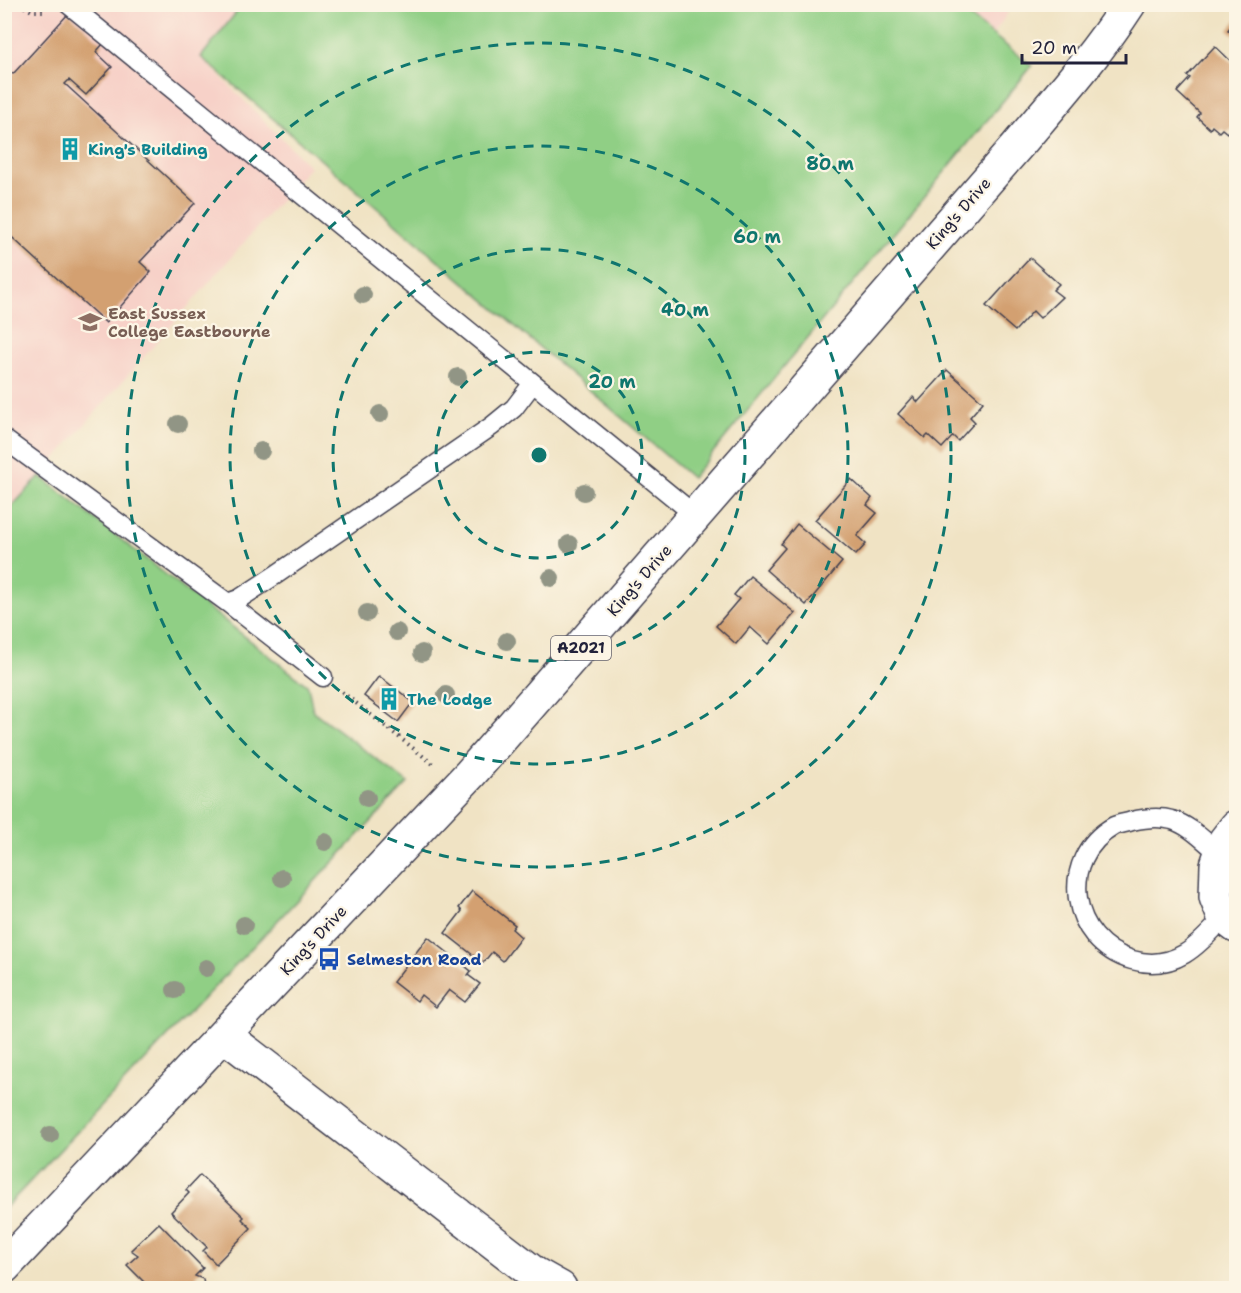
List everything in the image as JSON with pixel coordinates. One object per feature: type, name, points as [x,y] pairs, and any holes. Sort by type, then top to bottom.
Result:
[{"type":"main road","name":"King's Drive","points":[[4,1267],[460,785],[1071,82],[1129,4]]},
{"type":"main road","points":[[1228,841],[1217,865],[1216,897],[1230,921]]},
{"type":"main road","points":[[224,1035],[536,1274],[560,1288]]},
{"type":"lane","points":[[68,4],[695,515]]},
{"type":"lane","points":[[228,603],[239,600],[492,426],[514,408],[533,382]]},
{"type":"lane","points":[[4,439],[228,603],[323,677]]},
{"type":"lane","points":[[1228,841],[1196,833],[1173,821],[1148,817],[1115,826],[1095,842],[1084,859],[1077,884],[1077,902],[1086,926],[1102,946],[1118,956],[1143,963],[1168,961],[1181,957],[1230,921]]},
{"type":"path","points":[[323,677],[460,785]]},
{"type":"shaded area","name":"East Sussex College Eastbourne","points":[[5,5],[242,5],[201,57],[310,167],[5,514]]},
{"type":"shaded area","points":[[954,5],[1013,5],[993,35]]},
{"type":"green space","points":[[954,4],[1032,66],[692,478],[201,57],[242,5]]},
{"type":"green space","points":[[40,476],[308,686],[313,711],[408,783],[5,1208],[5,514]]},
{"type":"building","name":"King's Building","points":[[69,13],[103,44],[96,52],[112,67],[86,95],[69,80],[65,84],[195,203],[140,262],[151,272],[106,323],[4,230],[4,66],[13,74]]},
{"type":"building","points":[[1236,20],[1236,37],[1228,30]]},
{"type":"building","points":[[1215,46],[1236,66],[1236,123],[1227,133],[1222,129],[1219,132],[1212,126],[1210,129],[1197,117],[1200,113],[1177,92],[1190,78],[1187,76]]},
{"type":"building","points":[[1030,258],[1059,284],[1053,290],[1062,297],[1040,318],[1033,311],[1015,331],[986,306]]},
{"type":"building","points":[[947,370],[983,402],[970,417],[975,422],[958,441],[953,436],[942,448],[928,435],[925,438],[898,414],[913,397],[918,402]]},
{"type":"building","points":[[851,479],[872,498],[867,505],[877,513],[857,536],[866,544],[856,555],[815,520]]},
{"type":"building","points":[[797,524],[842,562],[806,605],[766,570],[785,548],[781,544]]},
{"type":"building","points":[[750,576],[795,613],[769,644],[750,627],[736,644],[716,626],[739,599],[734,595]]},
{"type":"building","name":"The Lodge","points":[[379,676],[413,702],[398,722],[364,696]]},
{"type":"building","points":[[472,891],[515,925],[512,929],[521,937],[503,961],[492,952],[483,963],[445,933],[462,911],[459,908]]},
{"type":"building","points":[[428,937],[471,971],[468,975],[480,984],[465,1002],[449,990],[436,1007],[421,995],[417,1001],[393,982]]},
{"type":"building","points":[[200,1175],[244,1217],[242,1219],[251,1228],[216,1264],[203,1251],[207,1247],[171,1212],[189,1193],[186,1190]]},
{"type":"building","points":[[159,1223],[203,1268],[195,1276],[203,1279],[204,1286],[201,1288],[150,1288],[127,1265],[138,1255],[131,1250]]},
{"type":"place","name":"King's Building","points":[[70,149]]},
{"type":"place","name":"East Sussex College Eastbourne","points":[[90,322]]},
{"type":"place","name":"The Lodge","points":[[389,699]]},
{"type":"place","name":"Selmeston Road","points":[[329,959]]}]
